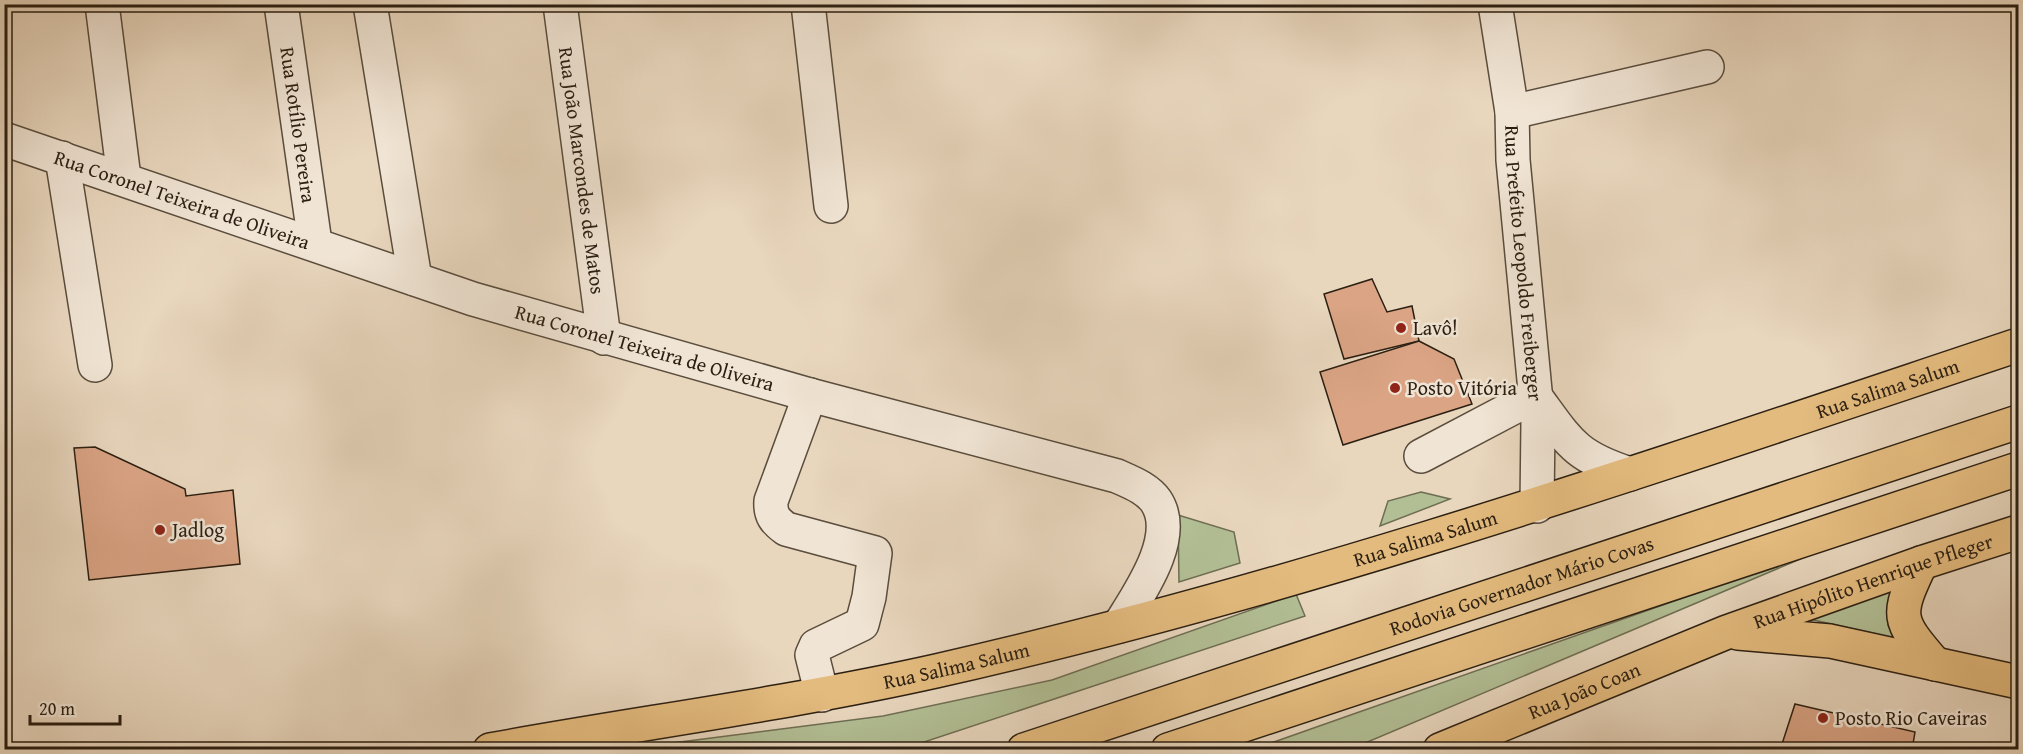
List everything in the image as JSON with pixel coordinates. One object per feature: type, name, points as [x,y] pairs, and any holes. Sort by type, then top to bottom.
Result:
[{"type":"main road","name":"Rua Salima Salum","points":[[495,749],[609,739],[936,671],[1119,626],[1537,506],[2019,345]]},
{"type":"main road","name":"Rodovia Governador Mário Covas","points":[[1024,750],[2019,422]]},
{"type":"main road","points":[[1168,750],[2019,469]]},
{"type":"main road","name":"Rua Hipólito Henrique Pfleger","points":[[1727,632],[1921,563],[2019,532]]},
{"type":"main road","points":[[1921,563],[1905,597],[1902,617],[1907,632],[1935,664]]},
{"type":"main road","points":[[1727,632],[1830,640],[2019,682]]},
{"type":"main road","name":"Rua João Coan","points":[[1440,750],[1727,632]]},
{"type":"street","points":[[102,4],[124,178]]},
{"type":"street","name":"Rua Rotílio Pereira","points":[[281,4],[315,243]]},
{"type":"street","points":[[370,4],[415,279]]},
{"type":"street","name":"Rua João Marcondes de Matos","points":[[560,4],[604,338]]},
{"type":"street","points":[[808,4],[831,206]]},
{"type":"street","name":"Rua Prefeito Leopoldo Freiberger","points":[[1495,4],[1512,112],[1513,160],[1535,396],[1574,449],[1598,464],[1630,474]]},
{"type":"street","points":[[1512,112],[1707,68]]},
{"type":"street","name":"Rua Coronel Teixeira de Oliveira","points":[[4,139],[315,243],[415,279],[604,338],[1116,476],[1139,485],[1156,501],[1162,523],[1160,547],[1141,590],[1119,626]]},
{"type":"street","points":[[62,158],[95,365]]},
{"type":"street","points":[[810,395],[771,501],[770,511],[777,522],[786,529],[875,552],[869,597],[862,624],[816,646],[812,655],[822,694]]},
{"type":"street","points":[[1421,456],[1535,396],[1537,506]]},
{"type":"green space","points":[[1421,492],[1450,499],[1380,526],[1388,501]]},
{"type":"green space","points":[[1178,515],[1234,532],[1240,563],[1179,582]]},
{"type":"green space","points":[[1836,544],[1351,749],[1254,749]]},
{"type":"green space","points":[[1898,585],[1888,625],[1898,639],[1805,618]]},
{"type":"green space","points":[[1296,594],[1305,616],[903,749],[637,750],[641,747],[883,716],[1052,680]]},
{"type":"building","points":[[1372,279],[1387,312],[1412,306],[1419,341],[1344,359],[1324,294]]},
{"type":"building","name":"Posto Vitória","points":[[1419,341],[1454,359],[1472,404],[1343,445],[1320,372]]},
{"type":"building","name":"Jadlog","points":[[95,447],[185,489],[186,496],[233,490],[240,564],[89,580],[74,448]]},
{"type":"building","name":"Posto Rio Caveiras","points":[[1795,704],[1915,732],[1912,750],[1802,750],[1782,744]]},
{"type":"place","name":"Lavô!","points":[[1401,328]]},
{"type":"place","name":"Posto Vitória","points":[[1395,388]]},
{"type":"place","name":"Jadlog","points":[[160,530]]},
{"type":"place","name":"Posto Rio Caveiras","points":[[1823,718]]}]
